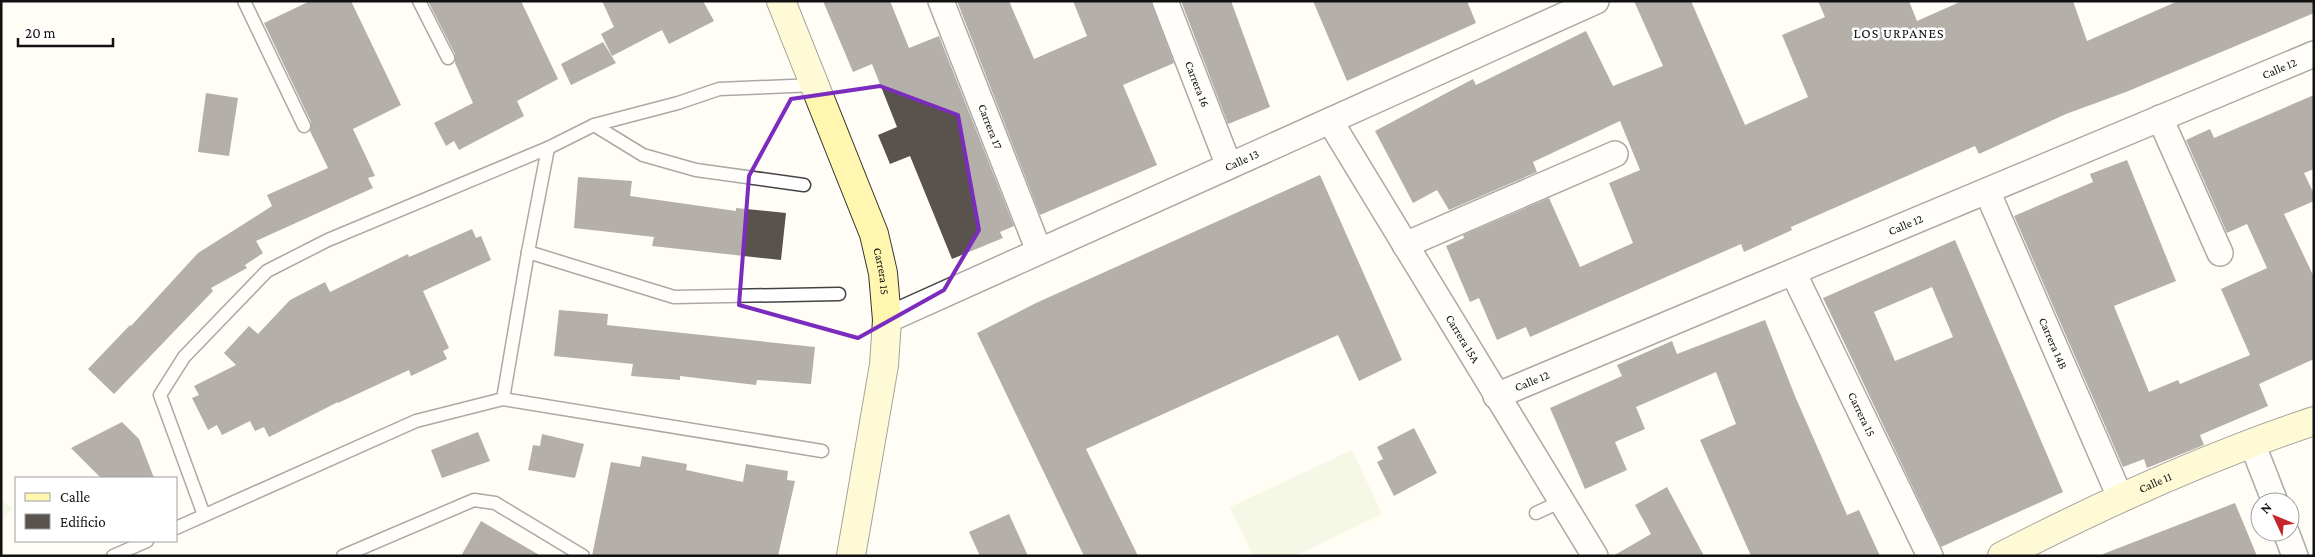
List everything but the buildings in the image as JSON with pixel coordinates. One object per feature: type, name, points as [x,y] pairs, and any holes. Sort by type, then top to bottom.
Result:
[{"type":"street","name":"Carrera 15","points":[[781,1],[874,234],[883,273],[887,320],[884,364],[851,556]]},
{"type":"street","name":"Carrera 17","points":[[941,1],[1039,251]]},
{"type":"street","name":"Carrera 16","points":[[1165,1],[1229,166]]},
{"type":"street","name":"Calle 13","points":[[887,320],[1596,1]]},
{"type":"street","name":"Calle 12","points":[[1496,396],[2314,54]]},
{"type":"street","points":[[2160,118],[2220,253]]},
{"type":"street","name":"Carrera 15A","points":[[1330,122],[1595,556]]},
{"type":"street","points":[[1405,245],[1615,154]]},
{"type":"street","name":"Carrera 14B","points":[[1986,191],[2120,497]]},
{"type":"street","name":"Carrera 15","points":[[1793,272],[1930,556]]},
{"type":"street","name":"Calle 11","points":[[2002,556],[2034,548],[2120,497],[2252,443],[2314,421]]},
{"type":"street","points":[[2252,443],[2271,492]]},
{"type":"street","points":[[2290,542],[2295,556]]},
{"type":"lane","points":[[244,1],[304,126]]},
{"type":"lane","points":[[419,1],[448,58]]},
{"type":"lane","points":[[204,515],[160,395],[184,357],[268,271],[328,240],[548,148],[594,125],[678,103],[718,89],[815,85]]},
{"type":"lane","points":[[594,125],[652,158],[696,170],[804,184]]},
{"type":"lane","points":[[503,399],[548,148]]},
{"type":"lane","points":[[528,252],[674,296],[839,294]]},
{"type":"lane","points":[[178,527],[416,420],[503,399],[822,451]]},
{"type":"lane","points":[[343,556],[474,500],[495,503],[583,556]]},
{"type":"lane","points":[[1536,513],[1562,501]]},
{"type":"lane","points":[[113,556],[145,542]]},
{"type":"highlighted area","points":[[880,86],[958,115],[979,230],[944,290],[858,338],[739,305],[749,176],[791,99]]},
{"type":"green space","points":[[1352,450],[1382,514],[1295,556],[1253,556],[1230,507]]},
{"type":"green space","points":[[1,499],[13,509],[1,522]]},
{"type":"district","name":"LOS URPANES","points":[[1899,33]]}]
